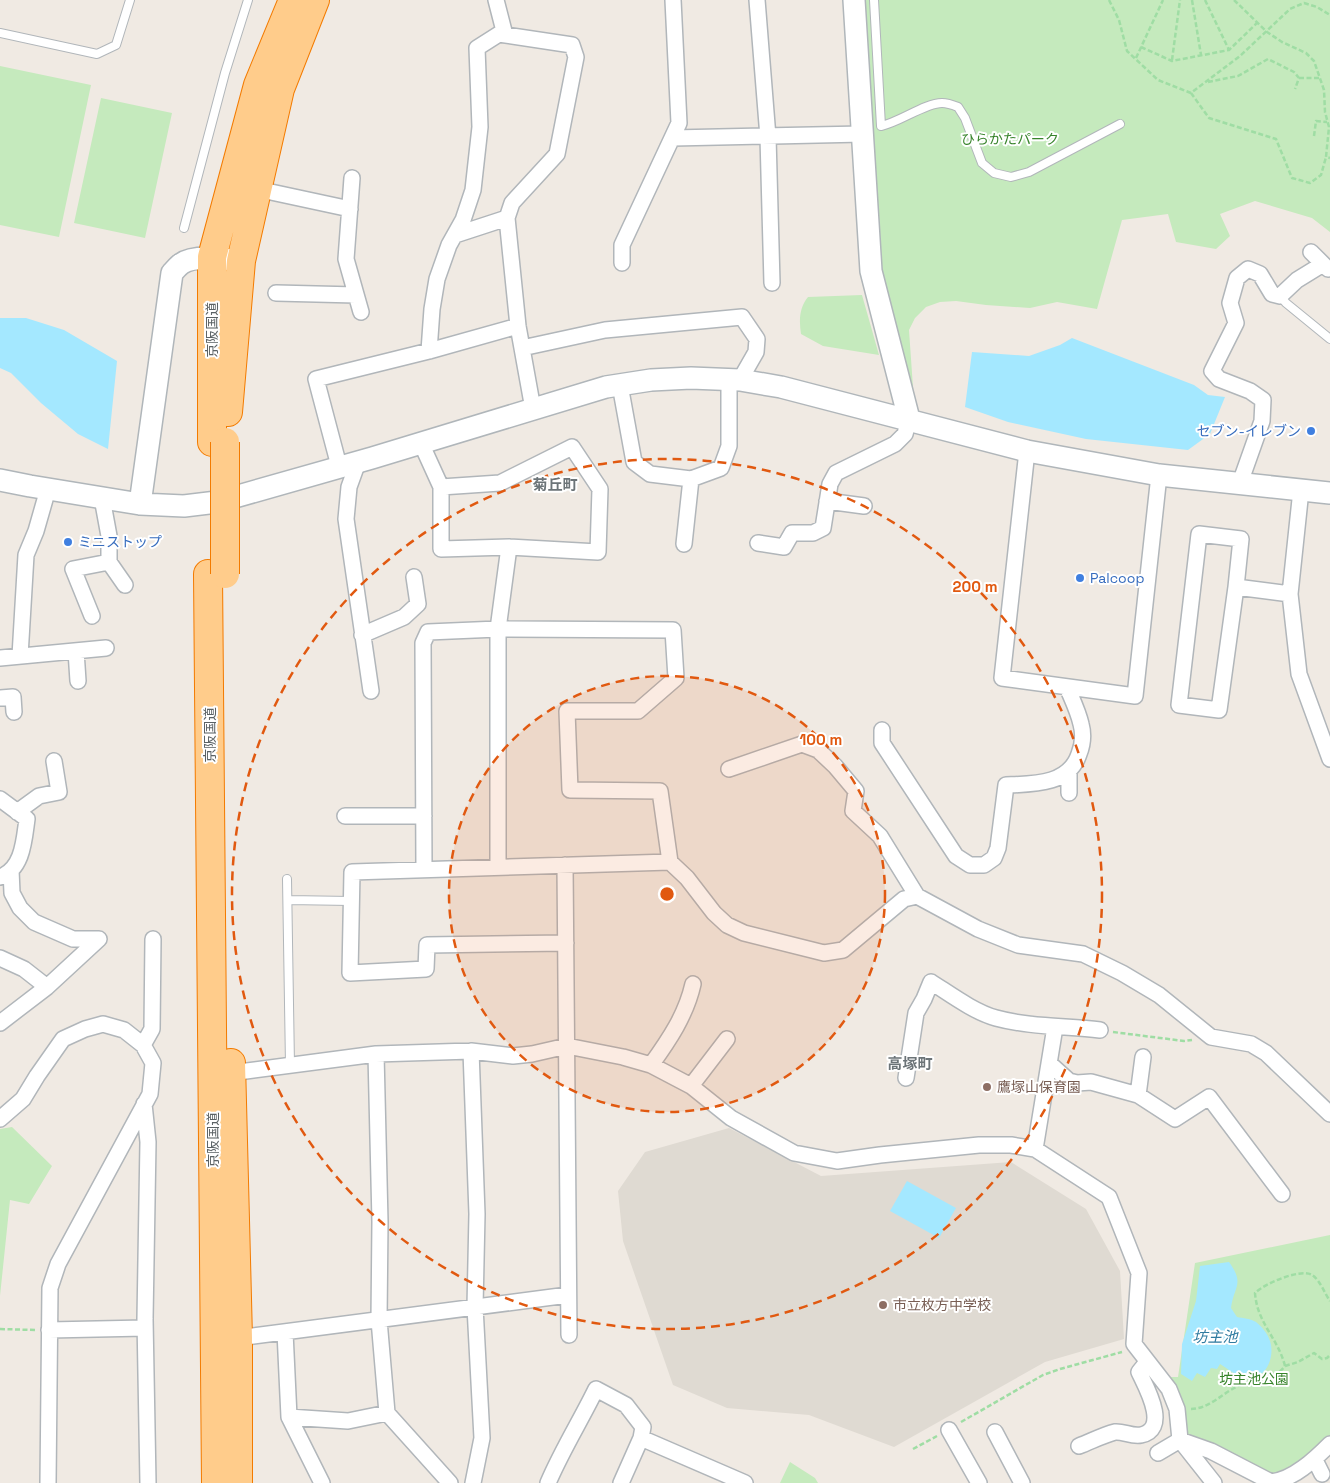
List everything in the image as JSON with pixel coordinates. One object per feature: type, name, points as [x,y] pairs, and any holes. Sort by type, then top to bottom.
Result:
[{"type":"highway","name":"京阪国道","points":[[216,1483],[218,442],[212,257],[258,85],[293,0]]},
{"type":"highway","name":"京阪国道","points":[[218,442],[241,261],[280,89],[315,0]]},
{"type":"highway","name":"京阪国道","points":[[217,574],[232,1073],[238,1338],[238,1483]]},
{"type":"street","points":[[496,0],[505,35]]},
{"type":"street","points":[[622,263],[622,245],[679,123],[673,0]]},
{"type":"street","points":[[756,0],[768,137],[772,283]]},
{"type":"street","points":[[758,543],[784,547],[792,533],[813,533],[823,528],[830,484],[836,473],[895,444],[905,434],[908,419],[888,317],[871,271],[854,0]]},
{"type":"street","points":[[429,351],[432,309],[437,279],[449,245],[463,220],[473,190],[480,127],[477,48],[500,34],[572,45],[576,57],[557,154],[512,204],[507,218],[518,326],[533,409]]},
{"type":"street","points":[[673,138],[863,134]]},
{"type":"street","points":[[352,178],[346,259],[361,312]]},
{"type":"street","points":[[257,189],[350,209]]},
{"type":"street","points":[[455,235],[507,218]]},
{"type":"street","points":[[1240,483],[1262,421],[1263,400],[1250,391],[1219,379],[1212,371],[1236,323],[1230,303],[1237,278],[1248,269],[1260,274],[1272,294],[1280,296],[1297,280],[1325,266],[1311,252]]},
{"type":"street","points":[[140,504],[172,273],[182,263],[212,257],[241,261]]},
{"type":"street","points":[[276,293],[356,295]]},
{"type":"street","points":[[522,348],[605,330],[742,317],[757,339],[756,352],[735,380],[729,446],[720,468],[691,479],[650,474],[634,462],[620,385]]},
{"type":"street","points":[[371,691],[346,519],[349,464],[316,379],[429,351],[518,326]]},
{"type":"street","points":[[0,480],[140,504],[184,506],[217,502],[606,387],[651,380],[690,378],[735,380],[781,387],[1027,451],[1159,475],[1330,493]]},
{"type":"street","points":[[421,443],[441,487],[441,549],[509,547],[598,552],[600,488],[572,447],[500,483],[441,487]]},
{"type":"street","points":[[1027,451],[1002,678],[1135,696],[1159,475]]},
{"type":"street","points":[[684,544],[691,479]]},
{"type":"street","points":[[20,656],[26,555],[36,531],[48,489]]},
{"type":"street","points":[[1301,490],[1290,594],[1299,674],[1330,759]]},
{"type":"street","points":[[102,498],[109,536],[108,562],[125,585]]},
{"type":"street","points":[[827,501],[864,506]]},
{"type":"street","points":[[1199,534],[1241,539],[1236,587],[1219,710],[1179,705],[1199,534]]},
{"type":"street","points":[[498,867],[498,628],[509,547]]},
{"type":"street","points":[[92,616],[73,569],[108,562]]},
{"type":"street","points":[[362,635],[404,617],[418,604],[414,577]]},
{"type":"street","points":[[1236,587],[1290,594]]},
{"type":"street","points":[[424,870],[423,644],[428,632],[498,628],[673,630],[676,678],[638,711],[567,711],[570,790],[660,791],[670,862],[687,878],[714,913],[727,925],[763,939],[824,953],[843,950],[904,899],[917,896]]},
{"type":"street","points":[[0,658],[106,648]]},
{"type":"street","points":[[76,651],[78,681]]},
{"type":"street","points":[[882,730],[882,743],[956,856],[970,865],[984,865],[994,858],[998,848],[1006,785],[1038,784],[1064,776],[1076,762],[1083,742],[1081,725],[1067,687]]},
{"type":"street","points":[[0,698],[13,697],[14,712]]},
{"type":"street","points":[[730,769],[802,744],[818,750],[835,766],[856,791],[853,811],[880,836],[917,896],[978,929],[1018,945],[1083,954],[1122,973],[1159,994],[1211,1037],[1251,1044],[1266,1052],[1330,1114]]},
{"type":"street","points":[[18,812],[39,796],[59,792],[54,761]]},
{"type":"street","points":[[1069,772],[1069,793]]},
{"type":"street","points":[[0,799],[28,819],[17,863],[6,873],[12,893],[20,908],[34,922],[73,939],[99,939],[47,987],[0,1023]]},
{"type":"street","points":[[345,816],[424,816]]},
{"type":"street","points":[[566,943],[427,945],[426,969],[350,973],[352,872],[670,862]]},
{"type":"street","points":[[565,865],[569,1335]]},
{"type":"street","points":[[143,1045],[152,1028],[146,960],[153,939]]},
{"type":"street","points":[[0,958],[24,969],[47,987]]},
{"type":"street","points":[[906,1078],[916,1013],[931,982],[982,1012],[996,1018],[1055,1027],[1100,1030]]},
{"type":"street","points":[[651,1065],[674,1033],[689,999],[692,984]]},
{"type":"street","points":[[0,1119],[23,1099],[63,1039],[85,1028],[103,1024],[124,1030],[143,1045],[153,1063],[150,1094],[58,1264],[50,1288],[48,1483]]},
{"type":"street","points":[[1035,1149],[1055,1027]]},
{"type":"street","points":[[691,1086],[727,1039]]},
{"type":"street","points":[[232,1073],[376,1054],[471,1051],[513,1056],[532,1054],[566,1046],[623,1057],[651,1065],[691,1086],[731,1118],[794,1153],[837,1161],[979,1145],[1011,1145],[1035,1149],[1108,1197],[1139,1273],[1134,1344],[1169,1389],[1177,1409],[1180,1440],[1214,1483]]},
{"type":"street","points":[[471,1051],[477,1214],[475,1307],[482,1438],[473,1483]]},
{"type":"street","points":[[376,1054],[380,1222],[378,1320],[387,1414],[450,1483]]},
{"type":"street","points":[[1138,1095],[1143,1057]]},
{"type":"street","points":[[1050,1063],[1069,1081],[1077,1083],[1091,1082],[1138,1095],[1175,1119],[1209,1097],[1282,1194]]},
{"type":"street","points":[[144,1104],[148,1142],[146,1328],[148,1483]]},
{"type":"street","points":[[238,1338],[568,1295]]},
{"type":"street","points":[[49,1330],[146,1328]]},
{"type":"street","points":[[285,1332],[289,1417],[322,1483]]},
{"type":"street","points":[[1078,1446],[1116,1432],[1131,1436],[1148,1433],[1155,1421],[1155,1410],[1139,1372],[1147,1362]]},
{"type":"street","points":[[548,1483],[558,1460],[596,1389],[626,1405],[643,1427],[641,1438],[621,1483]]},
{"type":"street","points":[[289,1417],[348,1421],[387,1414]]},
{"type":"street","points":[[949,1430],[979,1483]]},
{"type":"street","points":[[995,1432],[1015,1481]]},
{"type":"street","points":[[641,1438],[745,1483]]},
{"type":"street","points":[[1158,1453],[1180,1440]]},
{"type":"street","points":[[1180,1440],[1211,1451],[1271,1482],[1279,1481],[1314,1460],[1330,1444]]},
{"type":"street","points":[[1314,1460],[1322,1474]]},
{"type":"lane","points":[[0,33],[97,54],[116,45],[130,0]]},
{"type":"lane","points":[[184,228],[222,82],[248,0]]},
{"type":"lane","points":[[874,0],[881,126],[891,124],[925,108],[941,103],[958,107],[982,163],[994,174],[1011,177],[1029,172],[1120,124]]},
{"type":"lane","points":[[1280,296],[1330,339]]},
{"type":"lane","points":[[288,879],[290,1065]]},
{"type":"lane","points":[[288,900],[351,901]]},
{"type":"path","points":[[1109,0],[1119,20],[1127,51],[1158,80],[1191,93],[1209,118],[1276,139],[1292,178],[1310,184],[1321,175],[1328,158],[1329,128],[1325,112],[1324,90],[1314,61],[1306,53],[1282,42],[1267,32],[1234,0]]},
{"type":"path","points":[[1136,58],[1163,0]]},
{"type":"path","points":[[1172,61],[1180,0]]},
{"type":"path","points":[[1192,0],[1201,55]]},
{"type":"path","points":[[1205,0],[1229,50]]},
{"type":"path","points":[[1191,93],[1240,56],[1290,9],[1304,3],[1317,7],[1330,15]]},
{"type":"path","points":[[1141,47],[1172,61],[1229,50],[1258,22]]},
{"type":"path","points":[[1207,82],[1238,76],[1268,59],[1294,72],[1299,78]]},
{"type":"path","points":[[1299,78],[1320,78]]},
{"type":"path","points":[[1295,89],[1299,78]]},
{"type":"path","points":[[1314,136],[1316,121],[1327,122]]},
{"type":"path","points":[[1100,1030],[1184,1041],[1211,1037]]},
{"type":"path","points":[[1285,1366],[1274,1339],[1260,1318],[1255,1293],[1261,1287],[1280,1279],[1306,1274],[1312,1275],[1317,1280],[1330,1301]]},
{"type":"path","points":[[0,1329],[49,1330]]},
{"type":"path","points":[[912,1449],[949,1430],[1043,1375],[1136,1348]]},
{"type":"path","points":[[1177,1409],[1195,1409],[1212,1402],[1236,1387],[1260,1381],[1276,1374],[1285,1366],[1298,1362],[1314,1353],[1322,1359],[1330,1355]]},
{"type":"shaded area","name":"市立枚方中学校","points":[[729,1128],[821,1176],[1011,1162],[1086,1209],[1120,1271],[1124,1339],[1045,1362],[894,1447],[809,1415],[727,1408],[673,1385],[623,1241],[618,1191],[645,1152]]},
{"type":"green space","name":"ひらかたパーク","points":[[863,0],[1330,0],[1330,232],[1312,218],[1255,201],[1220,214],[1230,236],[1216,249],[1176,242],[1168,214],[1122,220],[1097,309],[1057,302],[1030,308],[956,301],[940,302],[926,307],[915,318],[909,330],[914,402],[878,271]]},
{"type":"green space","points":[[0,66],[91,85],[59,237],[0,225]]},
{"type":"green space","points":[[101,98],[172,113],[145,238],[74,223]]},
{"type":"green space","points":[[862,295],[879,355],[823,346],[801,334],[800,315],[808,297]]},
{"type":"green space","points":[[12,1127],[52,1166],[29,1204],[10,1200],[0,1296],[0,1129]]},
{"type":"green space","name":"坊主池公園","points":[[1330,1235],[1330,1435],[1302,1459],[1287,1468],[1269,1475],[1187,1435],[1185,1415],[1169,1377],[1178,1377],[1195,1263]]},
{"type":"green space","points":[[790,1462],[815,1478],[818,1483],[780,1483]]},
{"type":"water","points":[[0,318],[26,318],[64,330],[117,361],[108,449],[78,434],[41,403],[11,373],[0,368]]},
{"type":"water","points":[[1072,338],[1194,385],[1208,395],[1225,397],[1210,434],[1188,450],[1086,439],[1008,422],[965,407],[972,352],[1029,356],[1060,345]]},
{"type":"water","points":[[907,1181],[956,1208],[939,1238],[890,1211]]},
{"type":"water","name":"坊主池","points":[[1229,1262],[1234,1269],[1237,1280],[1231,1308],[1237,1317],[1254,1321],[1264,1331],[1269,1338],[1271,1347],[1270,1360],[1265,1371],[1255,1377],[1241,1377],[1220,1364],[1217,1369],[1211,1368],[1205,1377],[1197,1373],[1192,1381],[1181,1374],[1182,1344],[1196,1301],[1200,1266]]},
{"type":"place","name":"セブン-イレブン","points":[[1311,431]]},
{"type":"place","name":"ミニストップ","points":[[68,542]]},
{"type":"place","name":"Palcoop","points":[[1080,578]]},
{"type":"place","name":"鷹塚山保育園","points":[[987,1087]]},
{"type":"place","name":"市立枚方中学校","points":[[883,1305]]},
{"type":"district","name":"菊丘町","points":[[555,484]]},
{"type":"district","name":"高塚町","points":[[910,1063]]}]
